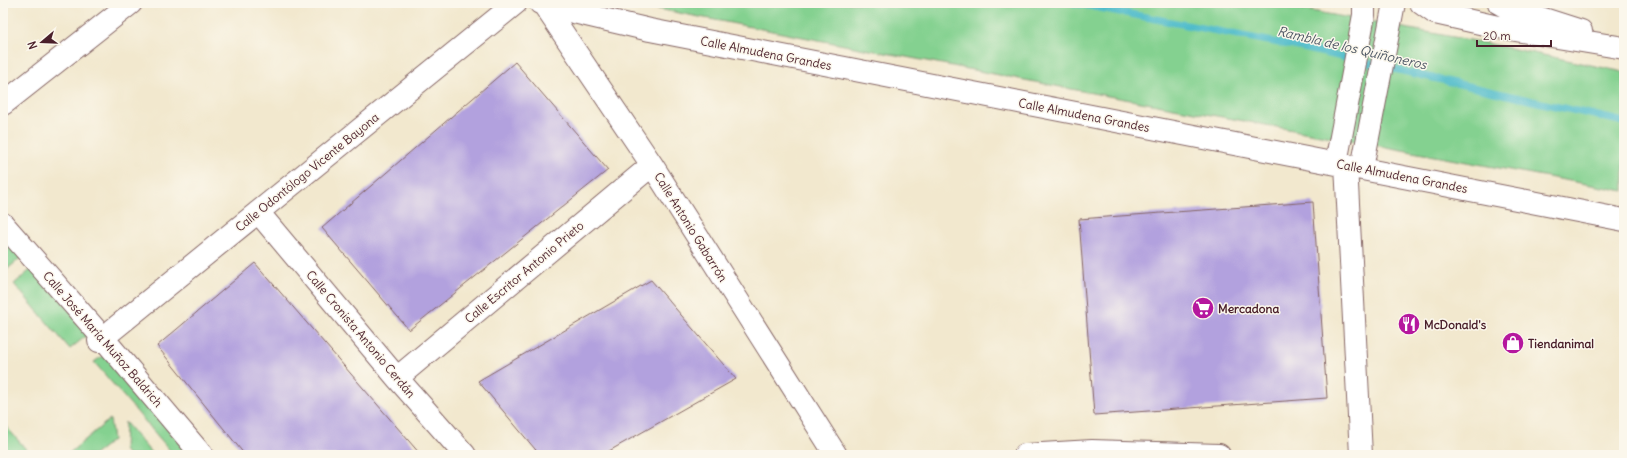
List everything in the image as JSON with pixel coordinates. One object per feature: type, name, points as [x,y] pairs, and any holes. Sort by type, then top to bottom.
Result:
[{"type":"street","points":[[3,104],[131,3]]},
{"type":"street","name":"Calle Odontólogo Vicente Bayona","points":[[101,339],[516,3]]},
{"type":"street","points":[[1361,455],[1348,166],[1354,65],[1364,15],[1364,3]]},
{"type":"street","points":[[1348,166],[1381,70],[1394,3]]},
{"type":"street","points":[[1422,3],[1435,13],[1498,27],[1624,48]]},
{"type":"street","points":[[1499,3],[1506,7],[1523,8],[1624,45]]},
{"type":"street","name":"Calle Antonio Gabarrón","points":[[542,4],[652,165],[836,455]]},
{"type":"street","name":"Calle Almudena Grandes","points":[[542,4],[650,30],[1624,220]]},
{"type":"street","name":"Calle Escritor Antonio Prieto","points":[[397,378],[652,165]]},
{"type":"street","name":"Calle Cronista Antonio Cerdán","points":[[258,212],[397,378],[465,455]]},
{"type":"street","name":"Calle José María Muñoz Baldrich","points":[[3,224],[202,455]]},
{"type":"street","points":[[1025,455],[1092,451],[1219,455]]},
{"type":"green space","points":[[639,3],[1268,3],[1481,42],[1624,72],[1624,191],[1092,93],[653,8]]},
{"type":"green space","points":[[3,229],[25,254],[3,273]]},
{"type":"green space","points":[[35,266],[91,332],[70,349],[14,284]]},
{"type":"green space","points":[[108,352],[196,455],[174,455],[94,362]]},
{"type":"green space","points":[[110,419],[113,440],[94,455],[67,455]]},
{"type":"green space","points":[[125,422],[153,455],[128,455],[124,450]]},
{"type":"green space","points":[[3,423],[31,455],[10,455],[3,447]]},
{"type":"building","points":[[515,62],[608,170],[409,330],[322,228]]},
{"type":"building","name":"Mercadona","points":[[1313,202],[1327,398],[1094,415],[1079,219]]},
{"type":"building","points":[[255,263],[421,455],[245,455],[157,346]]},
{"type":"building","points":[[651,280],[736,379],[602,455],[540,455],[478,381]]},
{"type":"waterway","name":"Rambla de los Quiñoneros","points":[[1074,3],[1294,46],[1624,122]]},
{"type":"place","name":"Mercadona","points":[[1203,308]]},
{"type":"place","name":"McDonald's","points":[[1409,324]]},
{"type":"place","name":"Tiendanimal","points":[[1513,343]]}]
